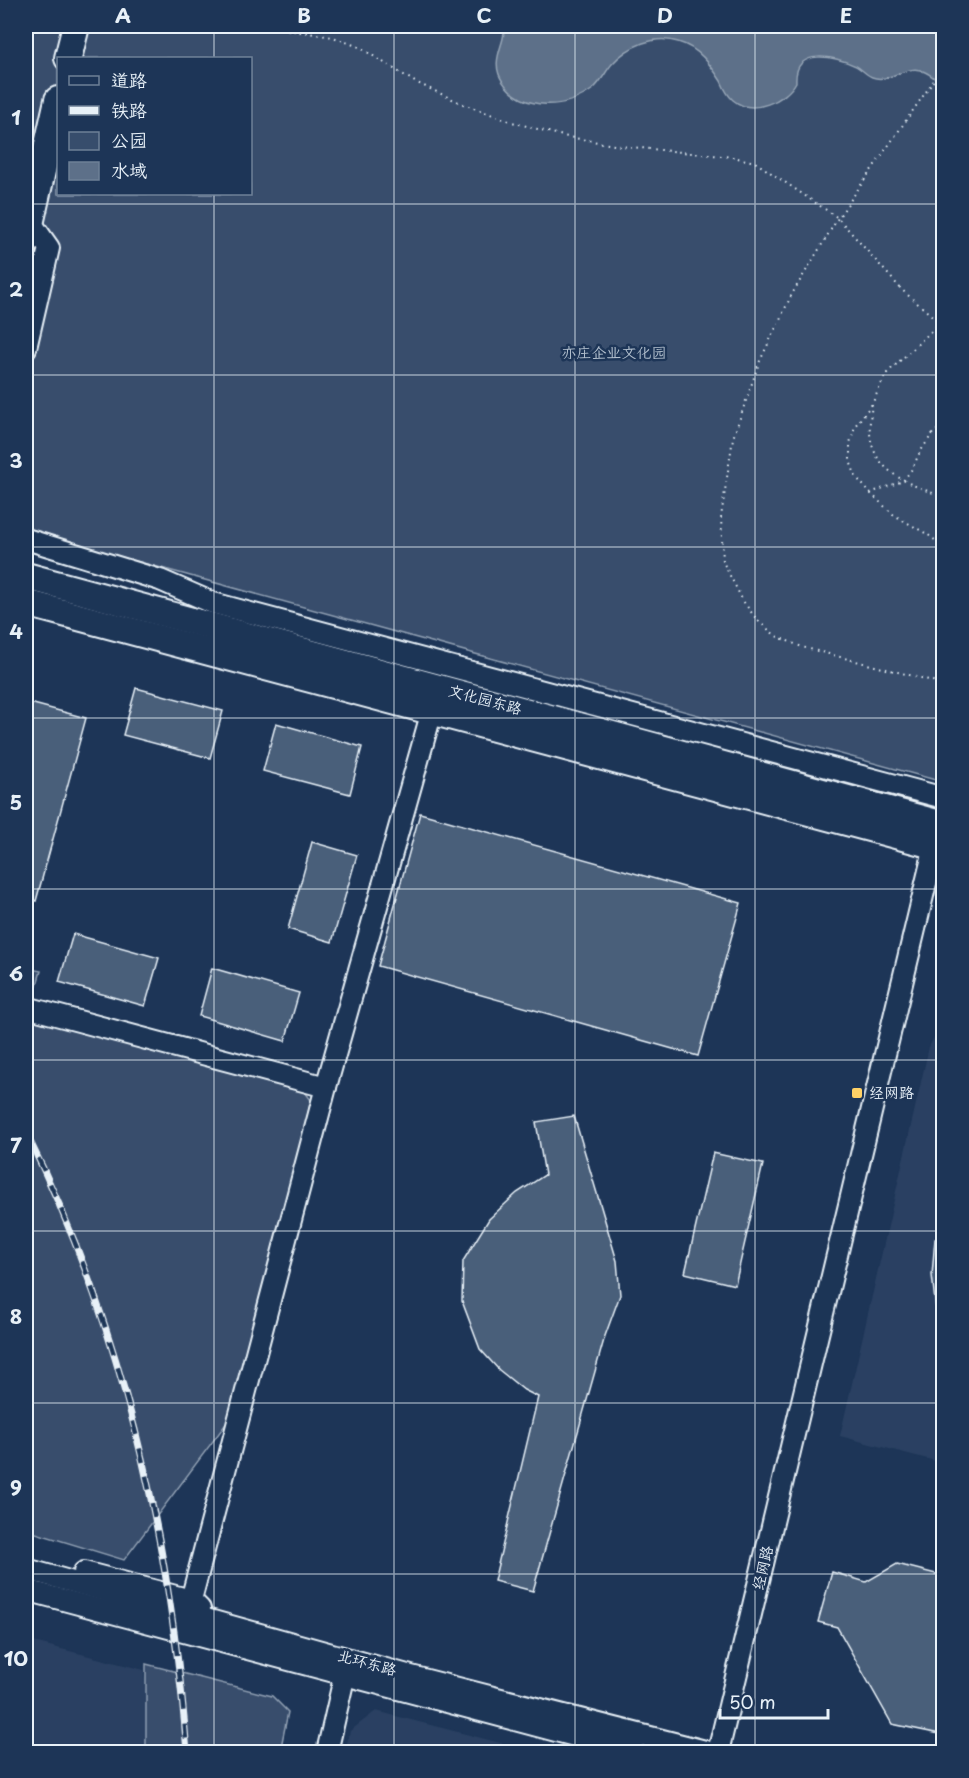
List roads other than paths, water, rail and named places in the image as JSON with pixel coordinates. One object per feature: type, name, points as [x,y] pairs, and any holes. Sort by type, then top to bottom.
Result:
[{"type":"main road","points":[[68,57],[76,26]]},
{"type":"main road","points":[[28,232],[57,103]]},
{"type":"main road","name":"文化园东路","points":[[26,576],[289,648],[940,836]]},
{"type":"main road","name":"文化园东路","points":[[26,603],[432,711],[940,836]]},
{"type":"street","points":[[26,348],[50,248],[28,232]]},
{"type":"street","points":[[26,539],[160,580],[213,603],[289,648]]},
{"type":"street","points":[[213,603],[944,798]]},
{"type":"street","points":[[191,1600],[326,1087],[432,711]]},
{"type":"street","name":"经网路","points":[[718,1752],[940,836]]},
{"type":"street","points":[[26,1007],[326,1087]]},
{"type":"street","points":[[26,1556],[191,1600],[213,1621]]},
{"type":"street","name":"北环东路","points":[[26,1569],[213,1621],[347,1667],[635,1752]]},
{"type":"street","name":"北环东路","points":[[26,1590],[709,1752]]},
{"type":"street","points":[[327,1752],[347,1667]]},
{"type":"water","points":[[502,26],[943,26],[943,86],[930,75],[919,70],[879,78],[870,76],[848,63],[818,57],[802,63],[797,71],[796,82],[785,95],[768,104],[749,107],[731,98],[713,69],[698,52],[678,42],[660,40],[642,43],[626,52],[612,64],[593,89],[582,96],[558,103],[533,103],[512,92],[499,74],[497,65],[504,31]]},
{"type":"railway","points":[[26,1133],[60,1206],[89,1281],[115,1357],[136,1435],[154,1513],[168,1592],[187,1752]]},
{"type":"place","name":"经网路","points":[[857,1093]]},
{"type":"park label","name":"亦庄企业文化园","points":[[614,353]]}]
